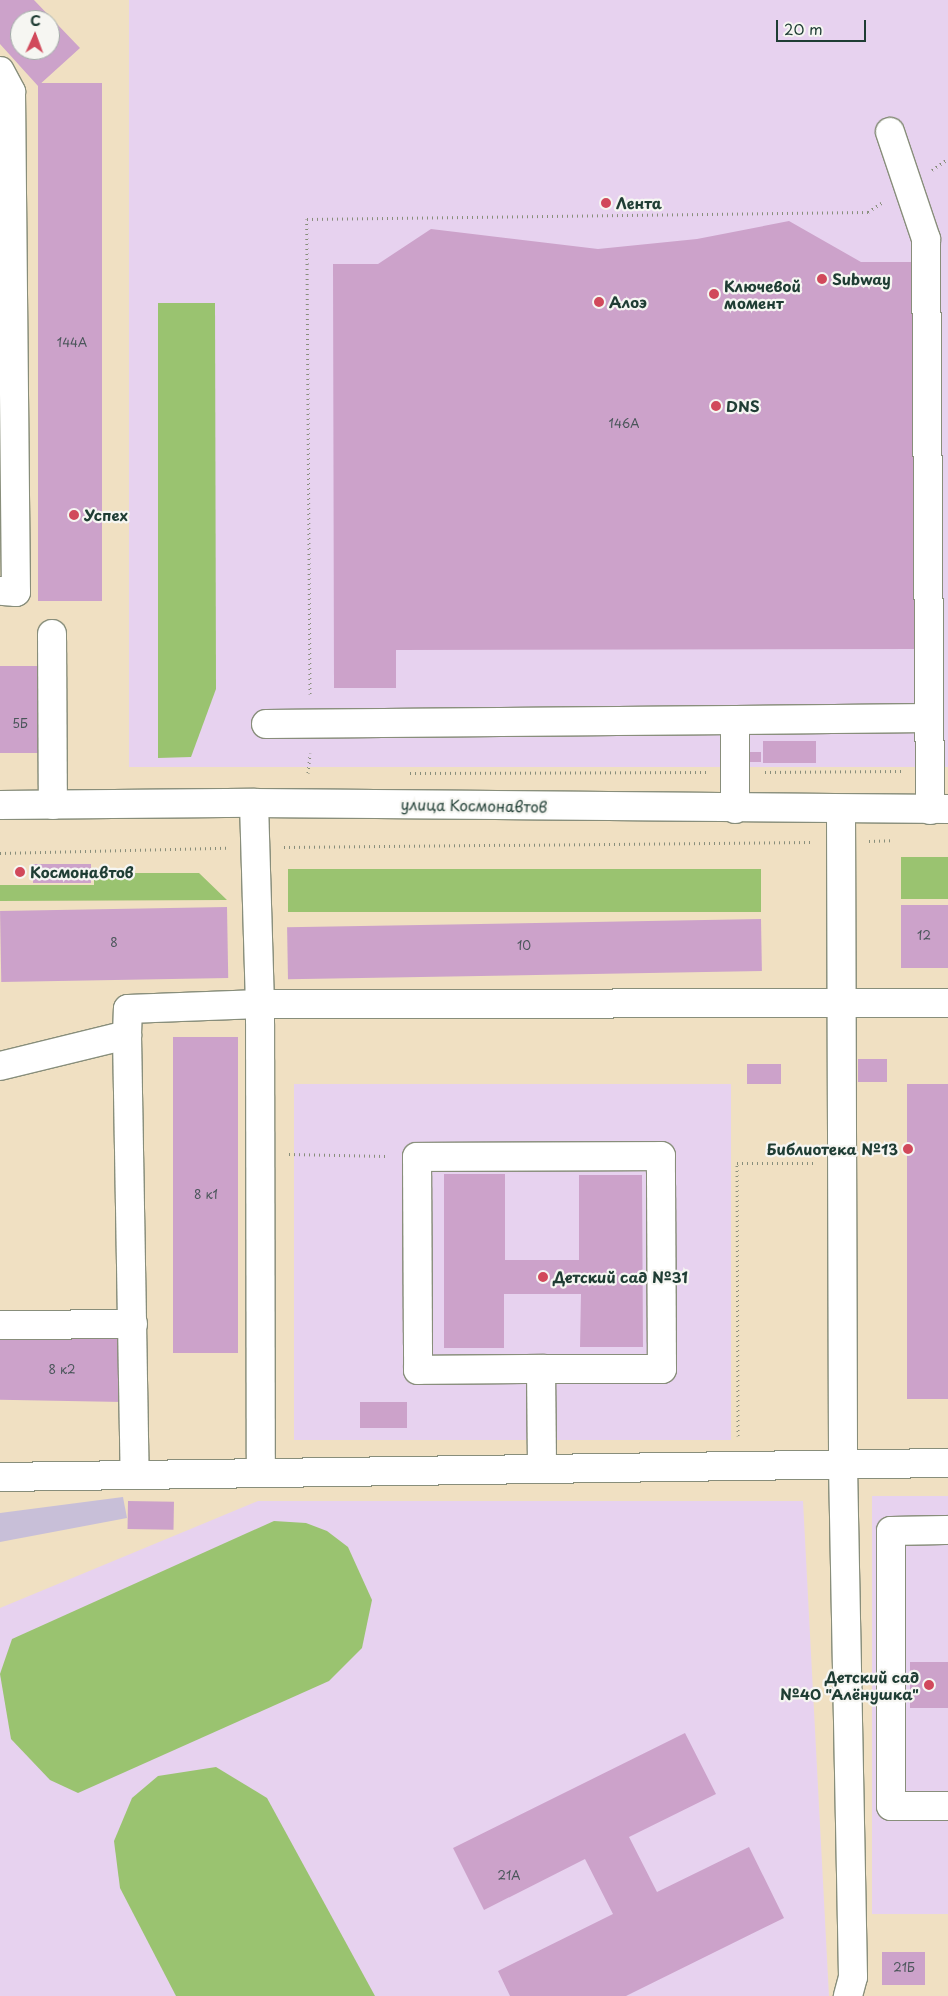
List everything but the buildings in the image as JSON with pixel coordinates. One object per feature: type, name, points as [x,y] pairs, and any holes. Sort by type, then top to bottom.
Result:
[{"type":"street","points":[[0,71],[11,92],[16,592],[0,592]]},
{"type":"street","points":[[890,132],[926,239],[930,772],[939,810]]},
{"type":"street","points":[[52,634],[53,804]]},
{"type":"street","points":[[266,724],[929,718]]},
{"type":"street","points":[[735,720],[735,809]]},
{"type":"street","points":[[254,802],[260,1004],[261,1470]]},
{"type":"street","name":"улица Космонавтов","points":[[0,805],[254,802],[841,811],[939,810]]},
{"type":"street","points":[[841,811],[843,1465],[853,1977],[848,1996]]},
{"type":"street","points":[[135,1474],[128,1009],[260,1004],[948,1003]]},
{"type":"street","points":[[0,1066],[127,1035]]},
{"type":"street","points":[[661,1156],[662,1369],[541,1369],[418,1370],[418,1157],[661,1156]]},
{"type":"street","points":[[0,1325],[133,1324]]},
{"type":"street","points":[[541,1369],[542,1468]]},
{"type":"street","points":[[0,1478],[261,1470],[948,1463]]},
{"type":"street","points":[[948,1530],[891,1530],[891,1806],[948,1806]]},
{"type":"path","points":[[309,773],[307,219],[868,212],[948,159]]},
{"type":"path","points":[[398,773],[930,772]]},
{"type":"path","points":[[300,773],[319,773]]},
{"type":"path","points":[[0,853],[899,840]]},
{"type":"path","points":[[286,1143],[286,1163]]},
{"type":"path","points":[[286,1153],[418,1157]]},
{"type":"path","points":[[738,1446],[737,1164],[842,1163]]},
{"type":"shaded area","points":[[129,0],[948,0],[948,767],[129,767]]},
{"type":"shaded area","points":[[294,1084],[731,1084],[731,1440],[294,1440]]},
{"type":"shaded area","points":[[872,1496],[948,1496],[948,1914],[872,1914]]},
{"type":"shaded area","points":[[123,1497],[127,1518],[0,1542],[0,1513]]},
{"type":"shaded area","points":[[258,1501],[803,1501],[829,1996],[0,1996],[0,1608]]},
{"type":"green space","points":[[158,303],[215,303],[216,689],[191,757],[158,758]]},
{"type":"green space","points":[[901,857],[948,857],[948,899],[901,899]]},
{"type":"green space","points":[[288,869],[761,869],[761,912],[288,912]]},
{"type":"green space","points":[[94,873],[199,873],[227,900],[0,901],[0,885],[94,885]]},
{"type":"green space","points":[[274,1521],[306,1523],[327,1531],[348,1547],[372,1600],[362,1648],[329,1681],[78,1793],[50,1780],[11,1739],[0,1674],[12,1639]]},
{"type":"green space","points":[[216,1767],[267,1798],[375,1996],[176,1996],[120,1888],[114,1841],[132,1798],[158,1776]]},
{"type":"place","name":"Лента","points":[[606,203]]},
{"type":"place","name":"Subway","points":[[822,279]]},
{"type":"place","name":"Ключевой момент","points":[[714,294]]},
{"type":"place","name":"Алоэ","points":[[599,302]]},
{"type":"place","name":"DNS","points":[[716,406]]},
{"type":"place","name":"Успех","points":[[74,515]]},
{"type":"place","name":"Космонавтов","points":[[20,872]]},
{"type":"place","name":"Библиотека №13","points":[[908,1149]]},
{"type":"place","name":"Детский сад №31","points":[[543,1277]]},
{"type":"place","name":"Детский сад №40 \"Алёнушка\"","points":[[929,1685]]}]
